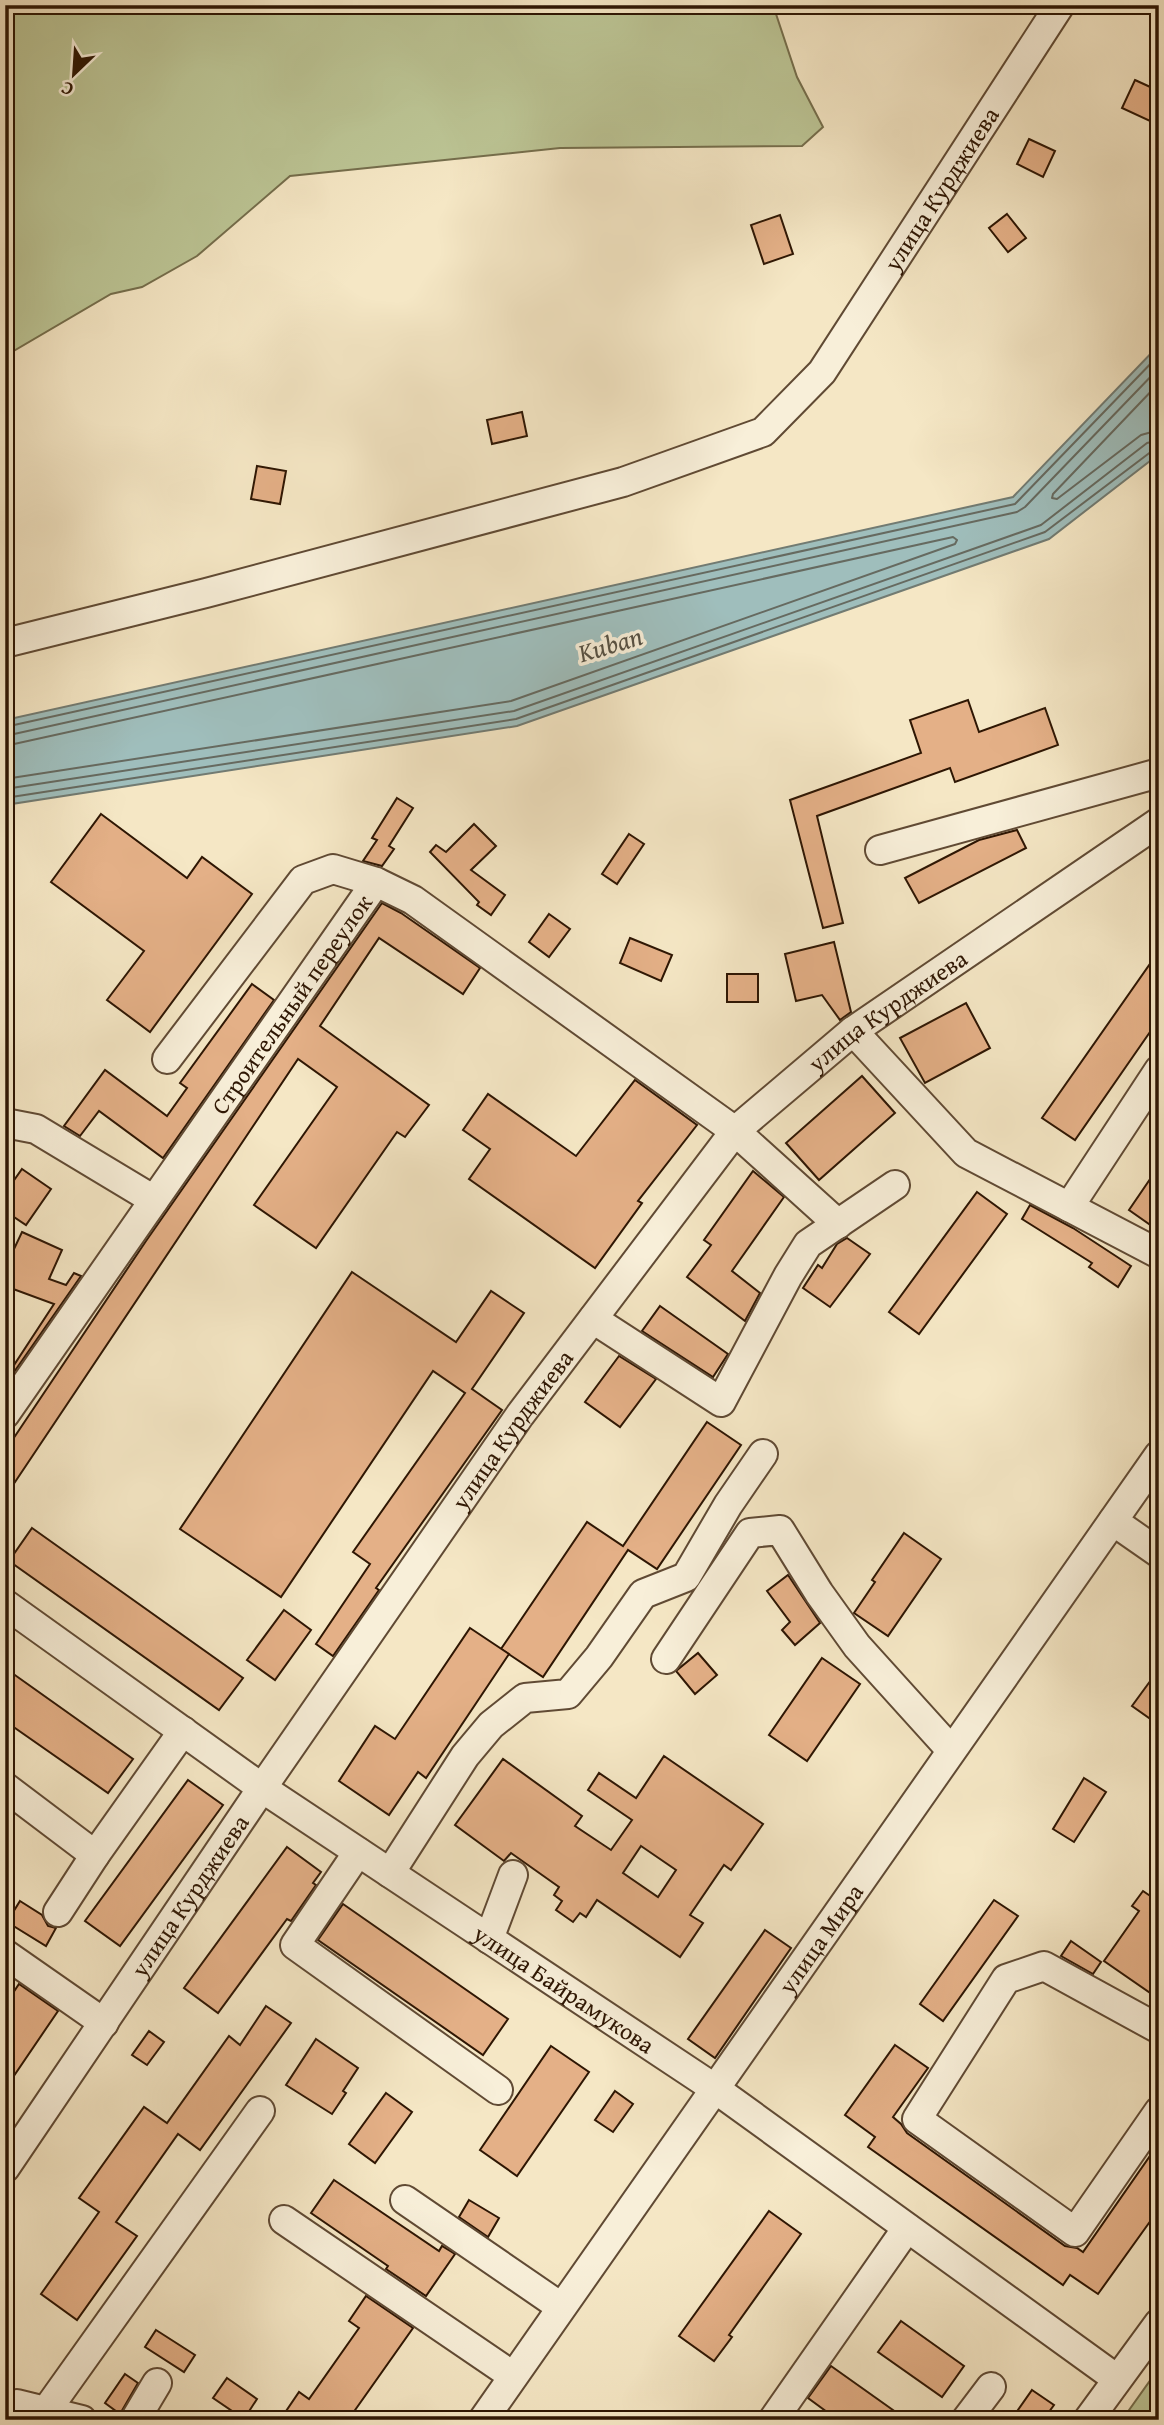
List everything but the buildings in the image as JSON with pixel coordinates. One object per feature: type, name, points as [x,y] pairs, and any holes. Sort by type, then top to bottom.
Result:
[{"type":"street","name":"улица Курджиева","points":[[5,643],[206,593],[623,482],[763,432],[822,372],[1060,5]]},
{"type":"street","points":[[880,850],[1159,773]]},
{"type":"street","name":"улица Курджиева","points":[[5,2168],[262,1788],[520,1415],[735,1131],[853,1031],[1159,822]]},
{"type":"street","points":[[167,1059],[303,880],[333,869],[376,882]]},
{"type":"street","name":"Строительный переулок","points":[[5,1414],[376,882],[413,900],[735,1131],[838,1224]]},
{"type":"street","points":[[853,1031],[966,1153],[1159,1254]]},
{"type":"street","points":[[1069,1207],[1159,1070]]},
{"type":"street","points":[[5,1123],[36,1129],[153,1200]]},
{"type":"street","points":[[593,1319],[721,1402],[808,1244],[895,1185]]},
{"type":"street","points":[[390,1873],[465,1756],[491,1724],[525,1698],[568,1695],[599,1657],[643,1594],[686,1577],[728,1505],[762,1454]]},
{"type":"street","name":"улица Мира","points":[[483,2420],[1159,1455]]},
{"type":"street","points":[[1113,1521],[1159,1553]]},
{"type":"street","points":[[666,1659],[750,1533],[780,1530],[819,1593],[857,1646],[951,1750]]},
{"type":"street","name":"улица Байрамукова","points":[[5,1604],[262,1788],[714,2088],[1118,2379]]},
{"type":"street","points":[[58,1912],[183,1731]]},
{"type":"street","points":[[5,1787],[95,1855]]},
{"type":"street","points":[[358,1852],[295,1945],[498,2090]]},
{"type":"street","points":[[489,1938],[513,1875]]},
{"type":"street","points":[[5,1954],[104,2023]]},
{"type":"street","points":[[1159,2029],[1044,1966],[1006,1979],[917,2119],[1075,2232],[1159,2111]]},
{"type":"street","points":[[46,2411],[260,2111]]},
{"type":"street","points":[[405,2200],[561,2307]]},
{"type":"street","points":[[284,2220],[513,2376]]},
{"type":"street","points":[[773,2420],[907,2228]]},
{"type":"street","points":[[1088,2420],[1159,2323]]},
{"type":"street","points":[[135,2420],[158,2383]]},
{"type":"street","points":[[966,2420],[991,2387]]},
{"type":"street","points":[[13,2407],[46,2411],[82,2420]]},
{"type":"green space","points":[[5,5],[773,5],[797,77],[823,127],[802,146],[560,148],[290,176],[197,256],[142,287],[111,294],[5,356]]},
{"type":"green space","points":[[1159,2368],[1159,2420],[1122,2420]]},
{"type":"water","name":"Kuban","points":[[1159,345],[1159,454],[1049,539],[517,726],[5,805],[5,720],[1013,497]]}]
